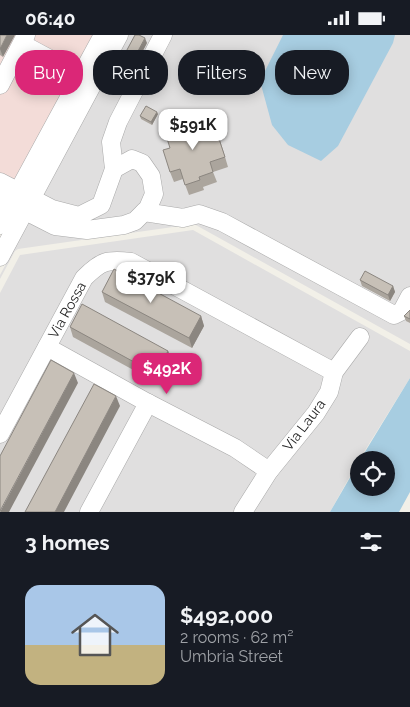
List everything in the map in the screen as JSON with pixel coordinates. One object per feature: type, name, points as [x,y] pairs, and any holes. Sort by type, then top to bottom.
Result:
[{"type":"street","points":[[87,79],[103,35]]},
{"type":"street","points":[[0,225],[17,201],[87,79],[118,35]]},
{"type":"street","points":[[17,201],[79,216],[101,205],[114,169],[111,142],[118,122],[164,35]]},
{"type":"street","points":[[0,85],[24,39],[87,79]]},
{"type":"street","points":[[0,181],[17,201],[55,226],[87,230],[124,225],[135,221],[148,208],[154,194],[151,176],[142,163],[132,159],[114,169]]},
{"type":"street","points":[[0,257],[17,201]]},
{"type":"street","points":[[99,206],[108,227]]},
{"type":"street","points":[[144,212],[183,218],[199,214],[222,222],[394,315],[402,311],[410,296]]},
{"type":"street","name":"Via Rossa","points":[[0,434],[84,278],[96,266],[112,260],[131,261],[334,373]]},
{"type":"street","name":"Via Laura","points":[[243,512],[269,471],[316,413],[329,392],[334,373],[360,337]]},
{"type":"street","points":[[47,347],[148,403],[235,448],[269,471]]},
{"type":"street","points":[[89,512],[148,403]]},
{"type":"shaded area","points":[[0,35],[95,35],[83,57],[83,50],[15,50],[15,95],[63,95],[15,183],[0,175]]},
{"type":"shaded area","points":[[129,35],[410,35],[410,344],[194,224],[18,249],[15,251],[0,279],[0,275],[97,95],[168,95],[168,50],[121,50]]},
{"type":"shaded area","points":[[193,230],[410,351],[410,378],[365,451],[350,451],[350,476],[330,512],[0,512],[0,293],[20,255]]},
{"type":"water","points":[[283,35],[395,35],[393,43],[338,146],[321,161],[288,145],[272,125],[264,95],[265,71],[275,51],[275,95],[349,95],[349,50],[276,50]]},
{"type":"water","points":[[410,378],[410,492],[399,512],[330,512],[350,478],[350,496],[395,496],[395,451],[365,451]]},
{"type":"building","points":[[0,35],[7,35],[0,49]]},
{"type":"building","points":[[135,35],[145,38],[139,50],[127,50]]},
{"type":"building","points":[[146,106],[157,112],[151,122],[140,116]]},
{"type":"building","points":[[202,121],[206,134],[216,130],[225,157],[210,162],[213,172],[199,177],[200,180],[185,185],[180,169],[170,172],[163,150],[170,148],[165,132]]},
{"type":"building","points":[[114,269],[201,316],[189,338],[102,292]]},
{"type":"building","points":[[365,271],[393,286],[388,295],[360,280]]},
{"type":"building","points":[[82,304],[168,351],[156,374],[70,327]]},
{"type":"building","points":[[410,310],[410,319],[404,316]]},
{"type":"building","points":[[51,360],[74,373],[0,511],[0,456]]},
{"type":"building","points":[[94,384],[116,396],[55,512],[25,512]]}]
